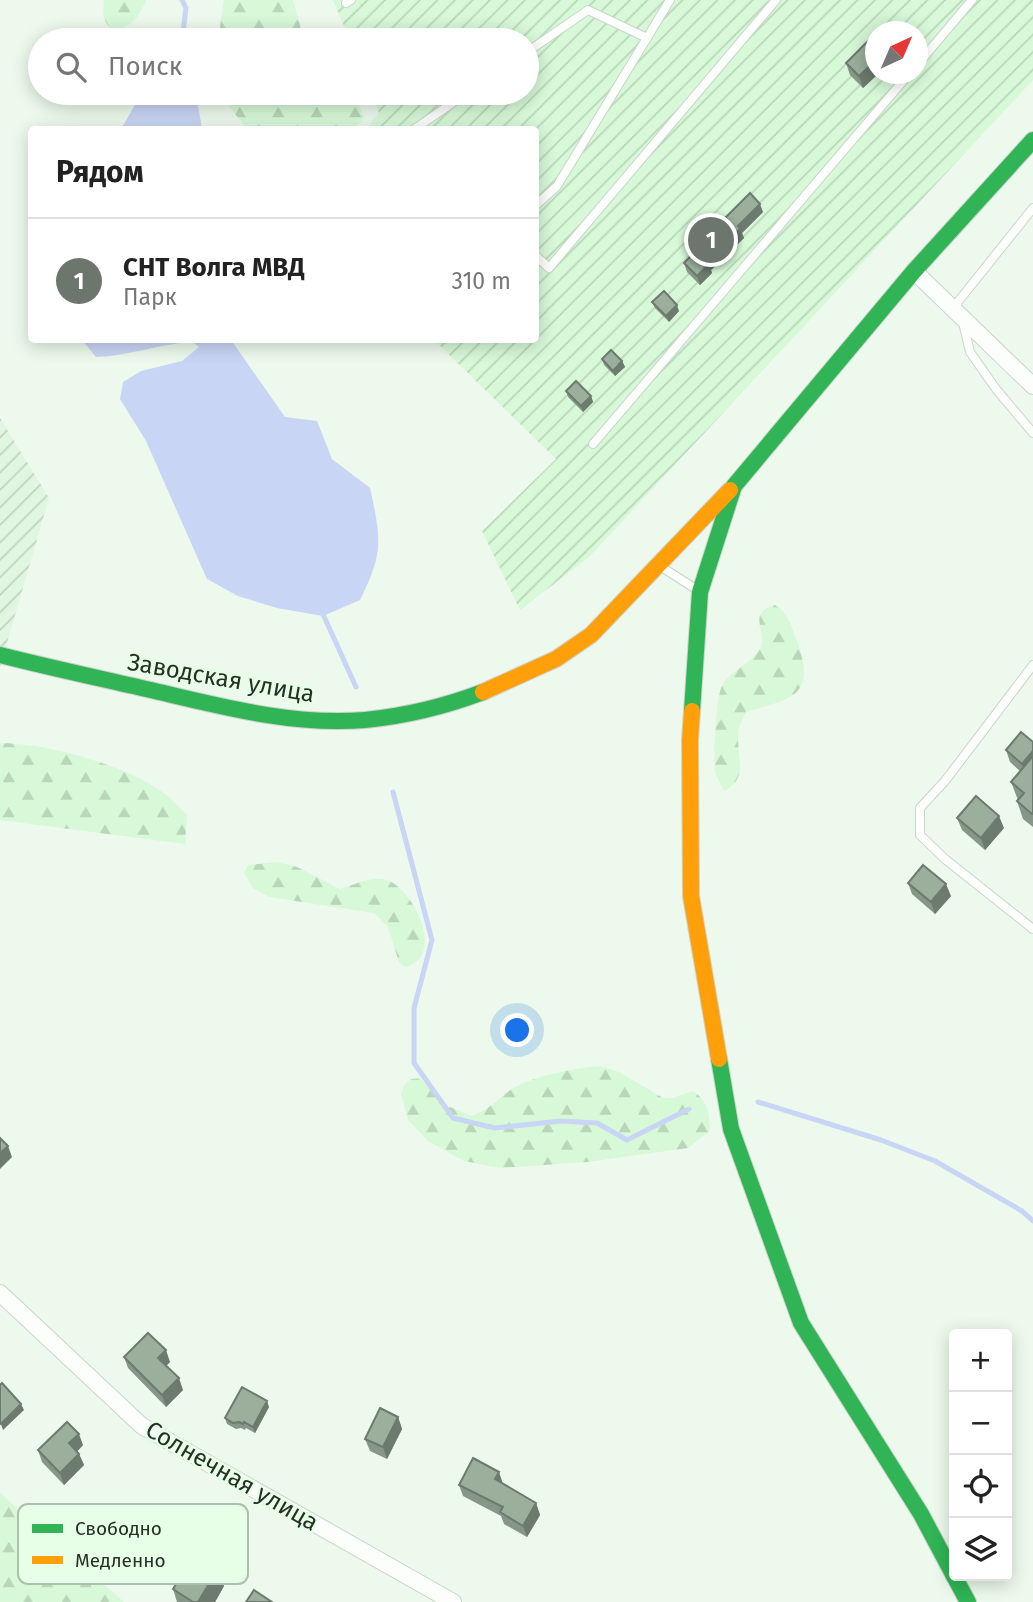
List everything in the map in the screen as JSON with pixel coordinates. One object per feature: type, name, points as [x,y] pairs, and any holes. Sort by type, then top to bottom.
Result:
[{"type":"street","name":"Заводская улица","points":[[0,655],[204,702],[305,718],[363,720],[402,714],[447,702],[543,666],[580,644],[660,566],[734,486],[914,271],[1033,139]]},
{"type":"street","points":[[914,271],[1033,386]]},
{"type":"street","points":[[734,486],[700,592],[690,740],[691,896],[732,1129],[801,1323],[921,1514],[949,1567]]},
{"type":"street","name":"Солнечная улица","points":[[0,1293],[142,1426],[453,1602]]},
{"type":"street","points":[[957,1581],[968,1602]]},
{"type":"lane","points":[[539,202],[557,186],[670,0]]},
{"type":"lane","points":[[539,259],[549,268],[776,0]]},
{"type":"lane","points":[[928,52],[972,0]]},
{"type":"lane","points":[[539,44],[587,10],[646,38]]},
{"type":"lane","points":[[593,444],[900,84]]},
{"type":"lane","points":[[419,126],[449,105]]},
{"type":"lane","points":[[1033,208],[957,312],[970,352],[996,389],[1033,433]]},
{"type":"lane","points":[[660,566],[700,592]]},
{"type":"lane","points":[[1033,665],[945,781],[920,808],[919,835],[1033,929]]},
{"type":"shaded area","points":[[0,418],[49,498],[0,667]]},
{"type":"green space","points":[[104,0],[146,0],[133,21],[125,27],[111,28],[106,23]]},
{"type":"green space","points":[[224,0],[293,0],[301,28],[220,28]]},
{"type":"green space","points":[[333,0],[1033,0],[1033,80],[589,557],[520,610],[482,531],[556,459],[437,343],[539,343],[539,126],[368,126],[379,113],[376,105],[539,105],[539,28],[345,28]]},
{"type":"green space","points":[[229,105],[358,105],[364,117],[357,126],[245,126]]},
{"type":"green space","points":[[775,605],[786,616],[797,641],[804,674],[802,684],[788,698],[746,712],[738,737],[740,772],[732,785],[724,791],[714,765],[720,692],[726,680],[760,649],[762,636],[759,618],[761,613]]},
{"type":"green space","points":[[0,743],[63,752],[107,765],[147,783],[167,795],[187,815],[185,844],[0,820]]},
{"type":"green space","points":[[277,862],[297,867],[340,889],[373,879],[383,879],[394,884],[405,893],[421,921],[425,936],[424,950],[418,961],[405,967],[399,962],[388,927],[374,913],[269,897],[253,888],[244,873],[248,865]]},
{"type":"green space","points":[[601,1066],[619,1072],[663,1098],[673,1098],[692,1091],[704,1103],[710,1131],[688,1148],[587,1162],[500,1168],[464,1161],[428,1141],[408,1120],[401,1094],[404,1085],[411,1079],[420,1078],[445,1105],[472,1116],[529,1081],[566,1071]]},
{"type":"green space","points":[[0,1493],[18,1509],[18,1584],[104,1584],[124,1602],[0,1602]]},
{"type":"water","points":[[135,105],[198,105],[202,126],[123,126]]},
{"type":"water","points":[[84,343],[180,343],[120,355],[96,357]]},
{"type":"water","points":[[193,343],[233,343],[285,417],[317,421],[332,459],[370,488],[378,533],[377,557],[360,600],[323,616],[277,608],[238,596],[207,579],[146,441],[120,399],[123,382],[141,371],[182,361],[199,347]]},
{"type":"building","points":[[865,44],[865,70],[859,76],[846,63]]},
{"type":"building","points":[[750,193],[760,204],[697,276],[684,263]]},
{"type":"building","points":[[664,291],[677,305],[666,316],[652,302]]},
{"type":"building","points":[[611,350],[622,361],[613,371],[602,359]]},
{"type":"building","points":[[576,381],[591,396],[581,406],[566,391]]},
{"type":"building","points":[[1021,732],[1033,742],[1033,751],[1022,764],[1006,750]]},
{"type":"building","points":[[1033,756],[1032,814],[1017,801],[1024,793],[1011,782]]},
{"type":"building","points":[[976,796],[999,816],[981,838],[957,818]]},
{"type":"building","points":[[923,865],[946,884],[931,902],[908,883]]},
{"type":"building","points":[[0,1138],[8,1146],[0,1153]]},
{"type":"building","points":[[148,1333],[166,1350],[158,1358],[179,1378],[162,1395],[124,1357]]},
{"type":"building","points":[[2,1383],[21,1404],[1,1424],[0,1385]]},
{"type":"building","points":[[242,1387],[267,1401],[253,1427],[244,1422],[233,1423],[225,1418]]},
{"type":"building","points":[[380,1408],[398,1417],[383,1447],[365,1439]]},
{"type":"building","points":[[67,1422],[79,1434],[69,1443],[79,1454],[60,1473],[38,1450]]},
{"type":"building","points":[[473,1458],[499,1472],[495,1479],[536,1503],[523,1526],[500,1512],[503,1507],[459,1485]]},
{"type":"building","points":[[176,1584],[209,1584],[198,1602],[193,1602],[173,1589]]},
{"type":"building","points":[[254,1590],[272,1602],[246,1602]]},
{"type":"waterway","points":[[182,0],[186,8],[184,28]]},
{"type":"waterway","points":[[322,612],[356,687]]},
{"type":"waterway","points":[[393,792],[432,940],[414,1008],[414,1063],[453,1118],[495,1128],[561,1121],[597,1123],[627,1140],[689,1109]]},
{"type":"waterway","points":[[758,1102],[881,1140],[935,1161],[1022,1211],[1033,1221]]},
{"type":"traffic: fast","points":[[692,711],[700,592],[734,486],[914,271],[1033,140]]},
{"type":"traffic: fast","points":[[0,655],[233,709],[312,720],[365,720],[395,716],[440,706],[483,692]]},
{"type":"traffic: fast","points":[[719,1059],[731,1129],[801,1323],[921,1514],[949,1567]]},
{"type":"traffic: fast","points":[[957,1581],[968,1602]]},
{"type":"traffic: slow","points":[[483,692],[556,659],[591,635],[730,490]]},
{"type":"traffic: slow","points":[[692,711],[691,896],[719,1059]]},
{"type":"place","name":"СНТ Волга МВД","points":[[711,240]]}]
